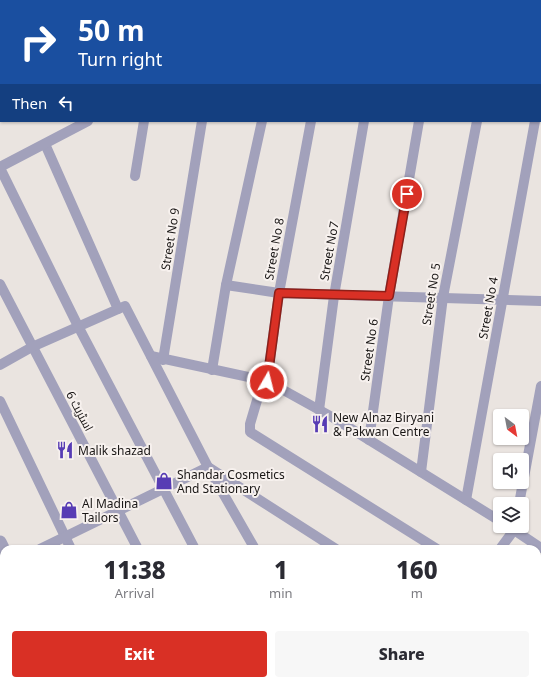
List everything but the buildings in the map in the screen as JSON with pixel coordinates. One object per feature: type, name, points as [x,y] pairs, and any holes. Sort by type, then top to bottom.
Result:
[{"type":"street","points":[[86,122],[0,168],[78,326],[193,545]]},
{"type":"street","points":[[135,176],[144,122]]},
{"type":"street","name":"Street No 9","points":[[163,360],[202,122]]},
{"type":"street","points":[[212,370],[226,285],[262,122]]},
{"type":"street","name":"Street No 8","points":[[311,122],[279,293],[265,381],[250,424],[250,432],[431,545]]},
{"type":"street","name":"Street No7","points":[[319,410],[334,296],[364,122]]},
{"type":"street","name":"Street No 6","points":[[370,440],[389,296],[419,122]]},
{"type":"street","name":"Street No 5","points":[[420,472],[443,297],[477,122]]},
{"type":"street","name":"Street No 4","points":[[466,500],[535,122]]},
{"type":"street","points":[[44,144],[118,309]]},
{"type":"street","name":"اسٹریٹ 6","points":[[0,284],[136,545]]},
{"type":"street","points":[[226,285],[279,293],[334,296],[443,297],[541,301]]},
{"type":"street","points":[[0,365],[32,347],[124,306],[208,467],[253,545]]},
{"type":"street","points":[[150,356],[265,381],[370,440],[493,517]]},
{"type":"street","points":[[520,497],[541,386]]},
{"type":"street","points":[[0,401],[69,545]]},
{"type":"street","points":[[48,545],[208,467]]},
{"type":"street","points":[[208,467],[330,545]]},
{"type":"street","points":[[502,545],[509,533]]},
{"type":"street","points":[[520,533],[537,545]]},
{"type":"place","name":"New Alnaz Biryani & Pakwan Centre","points":[[320,424]]},
{"type":"place","name":"Malik shazad","points":[[65,450]]},
{"type":"place","name":"Shandar Cosmetics And Stationary","points":[[164,481]]},
{"type":"place","name":"Al Madina Tailors","points":[[69,510]]},
{"type":"route","points":[[267,382],[279,293],[334,296],[389,296],[407,194]]}]
